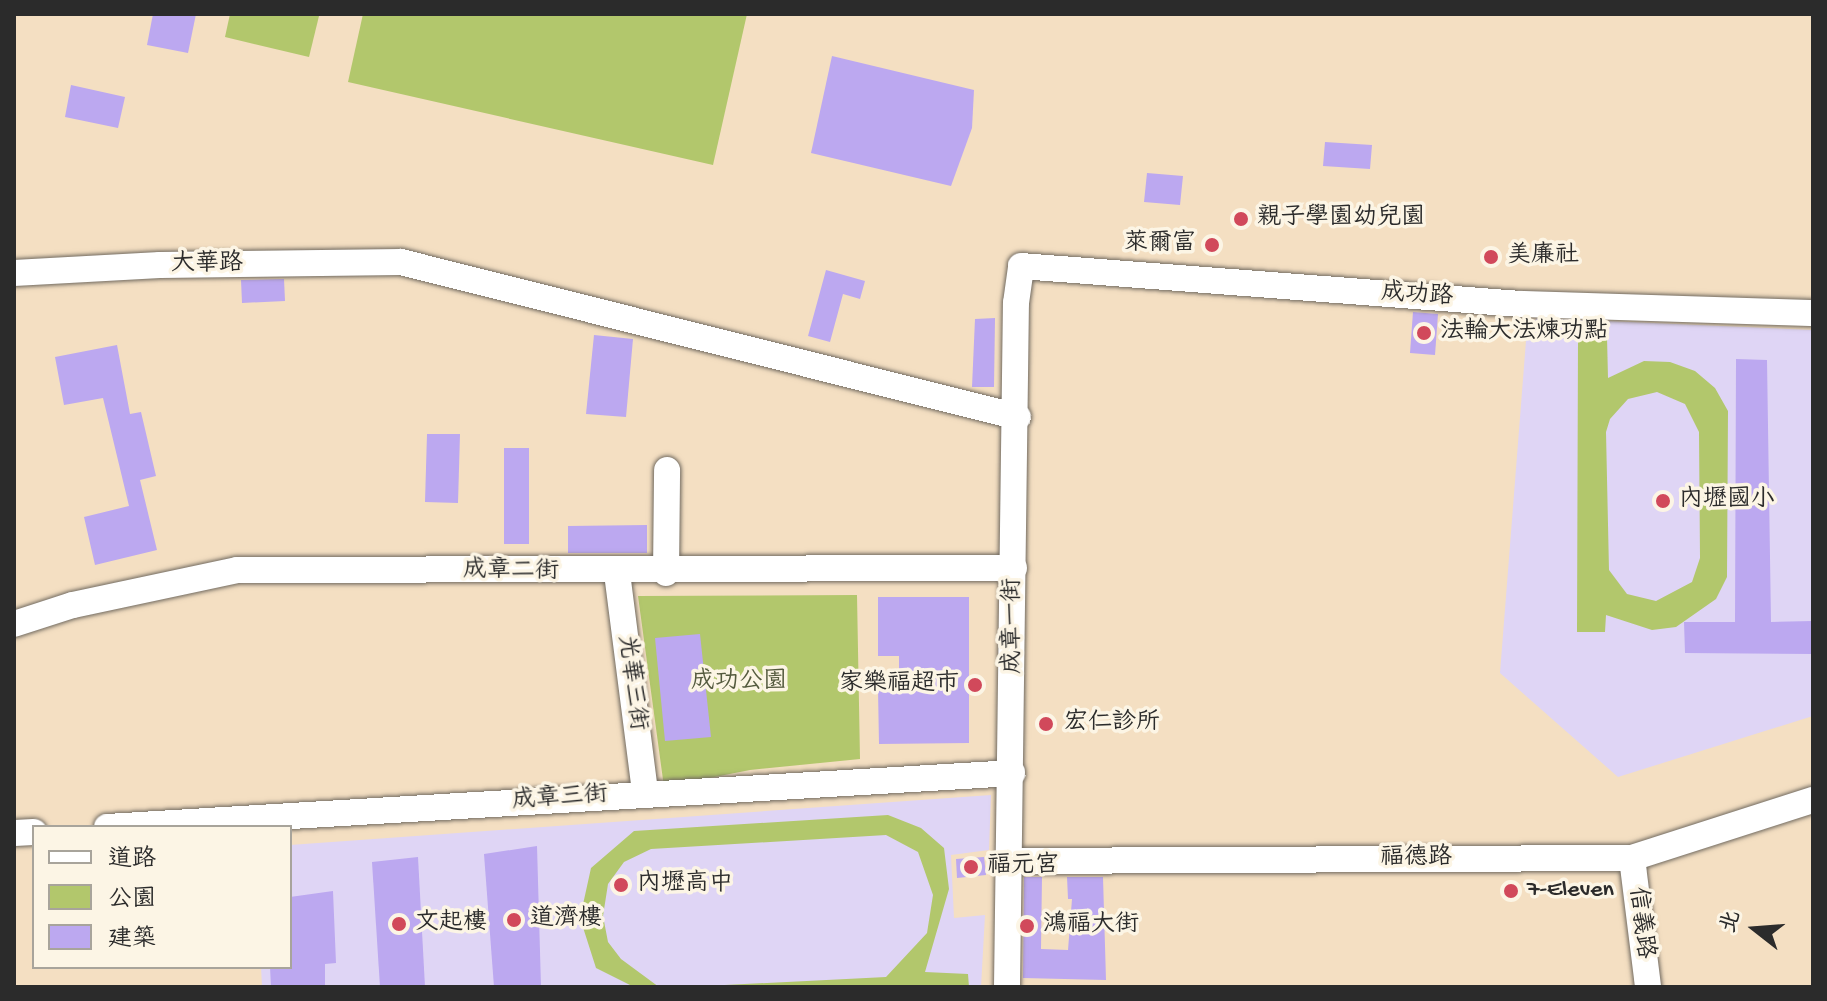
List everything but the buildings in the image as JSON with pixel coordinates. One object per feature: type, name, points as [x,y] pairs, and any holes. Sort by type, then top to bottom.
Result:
[{"type":"street","name":"大華路","points":[[14,273],[160,265],[401,262],[1018,417]]},
{"type":"street","name":"成章一街","points":[[1007,987],[1018,417],[1016,303],[1021,266]]},
{"type":"street","name":"成功路","points":[[1021,266],[1521,304],[1813,313]]},
{"type":"street","points":[[666,573],[667,470]]},
{"type":"street","name":"成章二街","points":[[14,624],[73,605],[237,570],[666,573],[1014,568]]},
{"type":"street","name":"光華三街","points":[[617,573],[645,793]]},
{"type":"street","name":"成章三街","points":[[139,825],[1012,773]]},
{"type":"street","name":"福德路","points":[[1010,861],[1632,858],[1813,800]]},
{"type":"street","name":"信義路","points":[[1632,858],[1648,987]]},
{"type":"shaded area","name":"內壢國小","points":[[1537,318],[1813,330],[1813,716],[1618,777],[1500,673],[1527,328]]},
{"type":"shaded area","name":"內壢高中","points":[[991,795],[989,850],[951,855],[954,918],[985,915],[981,987],[262,987],[261,969],[292,969],[292,845]]},
{"type":"green space","points":[[230,14],[319,16],[309,57],[225,37]]},
{"type":"green space","points":[[363,14],[747,14],[713,165],[348,82]]},
{"type":"green space","points":[[1578,337],[1607,337],[1608,378],[1644,361],[1670,362],[1695,371],[1715,388],[1728,411],[1727,577],[1716,599],[1676,627],[1652,630],[1606,615],[1605,632],[1577,632]],"holes":[[[1657,392],[1685,404],[1699,432],[1700,558],[1692,582],[1656,601],[1627,594],[1609,570],[1606,432],[1610,419],[1628,399]]]},
{"type":"green space","name":"成功公園","points":[[857,595],[860,759],[750,770],[664,787],[638,596]]},
{"type":"green space","points":[[888,815],[921,828],[944,848],[949,889],[925,972],[968,974],[969,987],[685,987],[886,977],[927,933],[933,895],[918,852],[886,835],[651,849],[624,862],[608,884],[603,916],[608,942],[621,959],[659,987],[634,987],[596,968],[580,918],[591,868],[634,831]]},
{"type":"place","name":"親子學園幼兒園","points":[[1241,219]]},
{"type":"place","name":"萊爾富","points":[[1212,245]]},
{"type":"place","name":"美廉社","points":[[1491,257]]},
{"type":"place","name":"法輪大法煉功點","points":[[1424,333]]},
{"type":"place","name":"內壢國小","points":[[1663,501]]},
{"type":"place","name":"家樂福超市","points":[[975,685]]},
{"type":"place","name":"宏仁診所","points":[[1046,724]]},
{"type":"place","name":"福元宮","points":[[971,867]]},
{"type":"place","name":"內壢高中","points":[[621,885]]},
{"type":"place","name":"7-Eleven","points":[[1511,891]]},
{"type":"place","name":"道濟樓","points":[[514,920]]},
{"type":"place","name":"文起樓","points":[[399,924]]},
{"type":"place","name":"鴻福大街","points":[[1027,926]]}]
